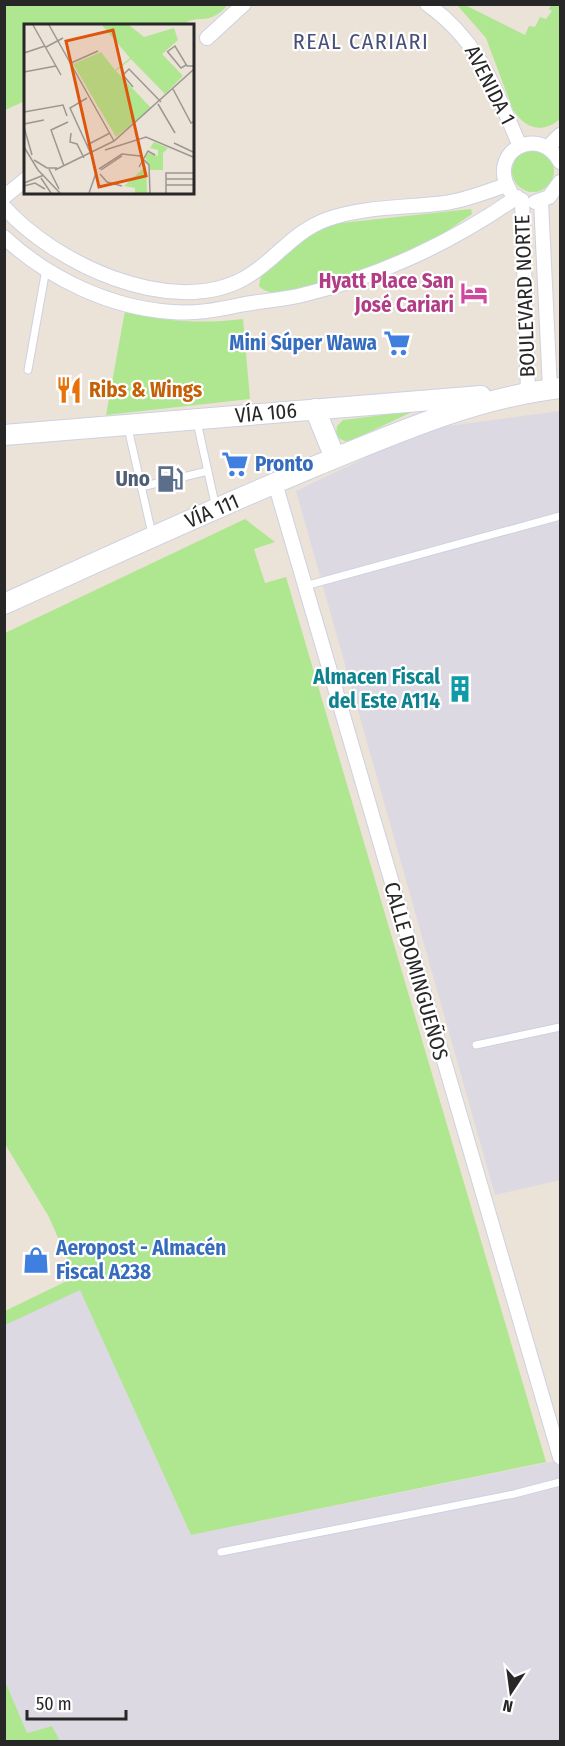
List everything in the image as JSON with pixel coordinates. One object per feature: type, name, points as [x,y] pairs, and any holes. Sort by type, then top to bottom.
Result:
[{"type":"main road","name":"VÍA 111","points":[[4,604],[153,536],[335,458],[445,415],[528,392],[555,388]]},
{"type":"main road","name":"VÍA 106","points":[[4,435],[528,392]]},
{"type":"main road","points":[[315,409],[335,458]]},
{"type":"street","points":[[207,38],[244,4]]},
{"type":"street","name":"AVENIDA 1","points":[[427,4],[462,33],[479,56],[520,146]]},
{"type":"street","points":[[548,147],[561,135]]},
{"type":"street","points":[[519,198],[506,184],[503,176],[507,158],[520,146],[529,143],[548,147],[561,162]]},
{"type":"street","points":[[4,197],[24,181]]},
{"type":"street","points":[[4,237],[46,269],[95,294],[150,310],[193,313],[313,293],[400,263],[438,245],[519,198],[541,201],[556,191],[561,182]]},
{"type":"street","points":[[4,207],[39,239],[102,274],[172,291],[210,290],[233,284],[258,269],[303,230],[329,219],[375,210],[447,203],[506,184]]},
{"type":"street","name":"BOULEVARD NORTE","points":[[519,198],[528,392]]},
{"type":"street","name":"BOULEVARD NORTE","points":[[541,201],[555,388]]},
{"type":"street","points":[[233,284],[240,305]]},
{"type":"street","name":"CALLE DOMINGUEÑOS","points":[[275,483],[561,1457]]},
{"type":"lane","points":[[28,370],[46,269]]},
{"type":"lane","points":[[196,419],[216,509]]},
{"type":"lane","points":[[127,425],[153,536]]},
{"type":"lane","points":[[141,487],[208,471]]},
{"type":"lane","points":[[305,586],[561,516]]},
{"type":"lane","points":[[476,1045],[561,1028]]},
{"type":"lane","points":[[220,1552],[514,1494],[561,1482]]},
{"type":"shaded area","points":[[560,411],[560,1180],[495,1195],[296,491],[426,429]]},
{"type":"shaded area","points":[[80,1289],[191,1535],[560,1460],[560,1741],[60,1742],[52,1726],[27,1733],[5,1681],[4,1325]]},
{"type":"green space","points":[[5,4],[228,4],[214,16],[183,24],[24,24],[24,101],[5,110]]},
{"type":"green space","points":[[457,5],[465,5],[525,35],[529,26],[535,27],[540,17],[546,19],[552,11],[549,9],[551,5],[560,5],[560,119],[541,128],[523,122],[513,110],[486,38]]},
{"type":"green space","points":[[533,150],[548,156],[554,171],[548,186],[533,192],[518,186],[512,171],[518,156]]},
{"type":"green space","points":[[471,209],[472,214],[431,241],[361,272],[311,288],[288,292],[270,292],[259,286],[261,276],[307,237],[332,224]]},
{"type":"green space","points":[[125,311],[154,318],[184,321],[243,319],[250,399],[106,415]]},
{"type":"green space","points":[[414,411],[348,442],[340,439],[336,434],[337,426],[343,420]]},
{"type":"green space","points":[[245,519],[275,542],[254,549],[265,583],[286,577],[546,1462],[191,1535],[80,1290],[5,1325],[5,1311],[75,1277],[49,1217],[5,1144],[5,633]]},
{"type":"green space","points":[[5,1681],[27,1733],[52,1726],[60,1741],[5,1741]]},
{"type":"place","name":"Hyatt Place San José Cariari","points":[[474,293]]},
{"type":"place","name":"Mini Súper Wawa","points":[[397,343]]},
{"type":"place","name":"Ribs & Wings","points":[[69,390]]},
{"type":"place","name":"Pronto","points":[[235,464]]},
{"type":"place","name":"Uno","points":[[170,479]]},
{"type":"place","name":"Almacen Fiscal del Este A114","points":[[460,689]]},
{"type":"place","name":"Aeropost - Almacén Fiscal A238","points":[[36,1260]]},
{"type":"district","name":"REAL CARIARI","points":[[361,41]]}]
